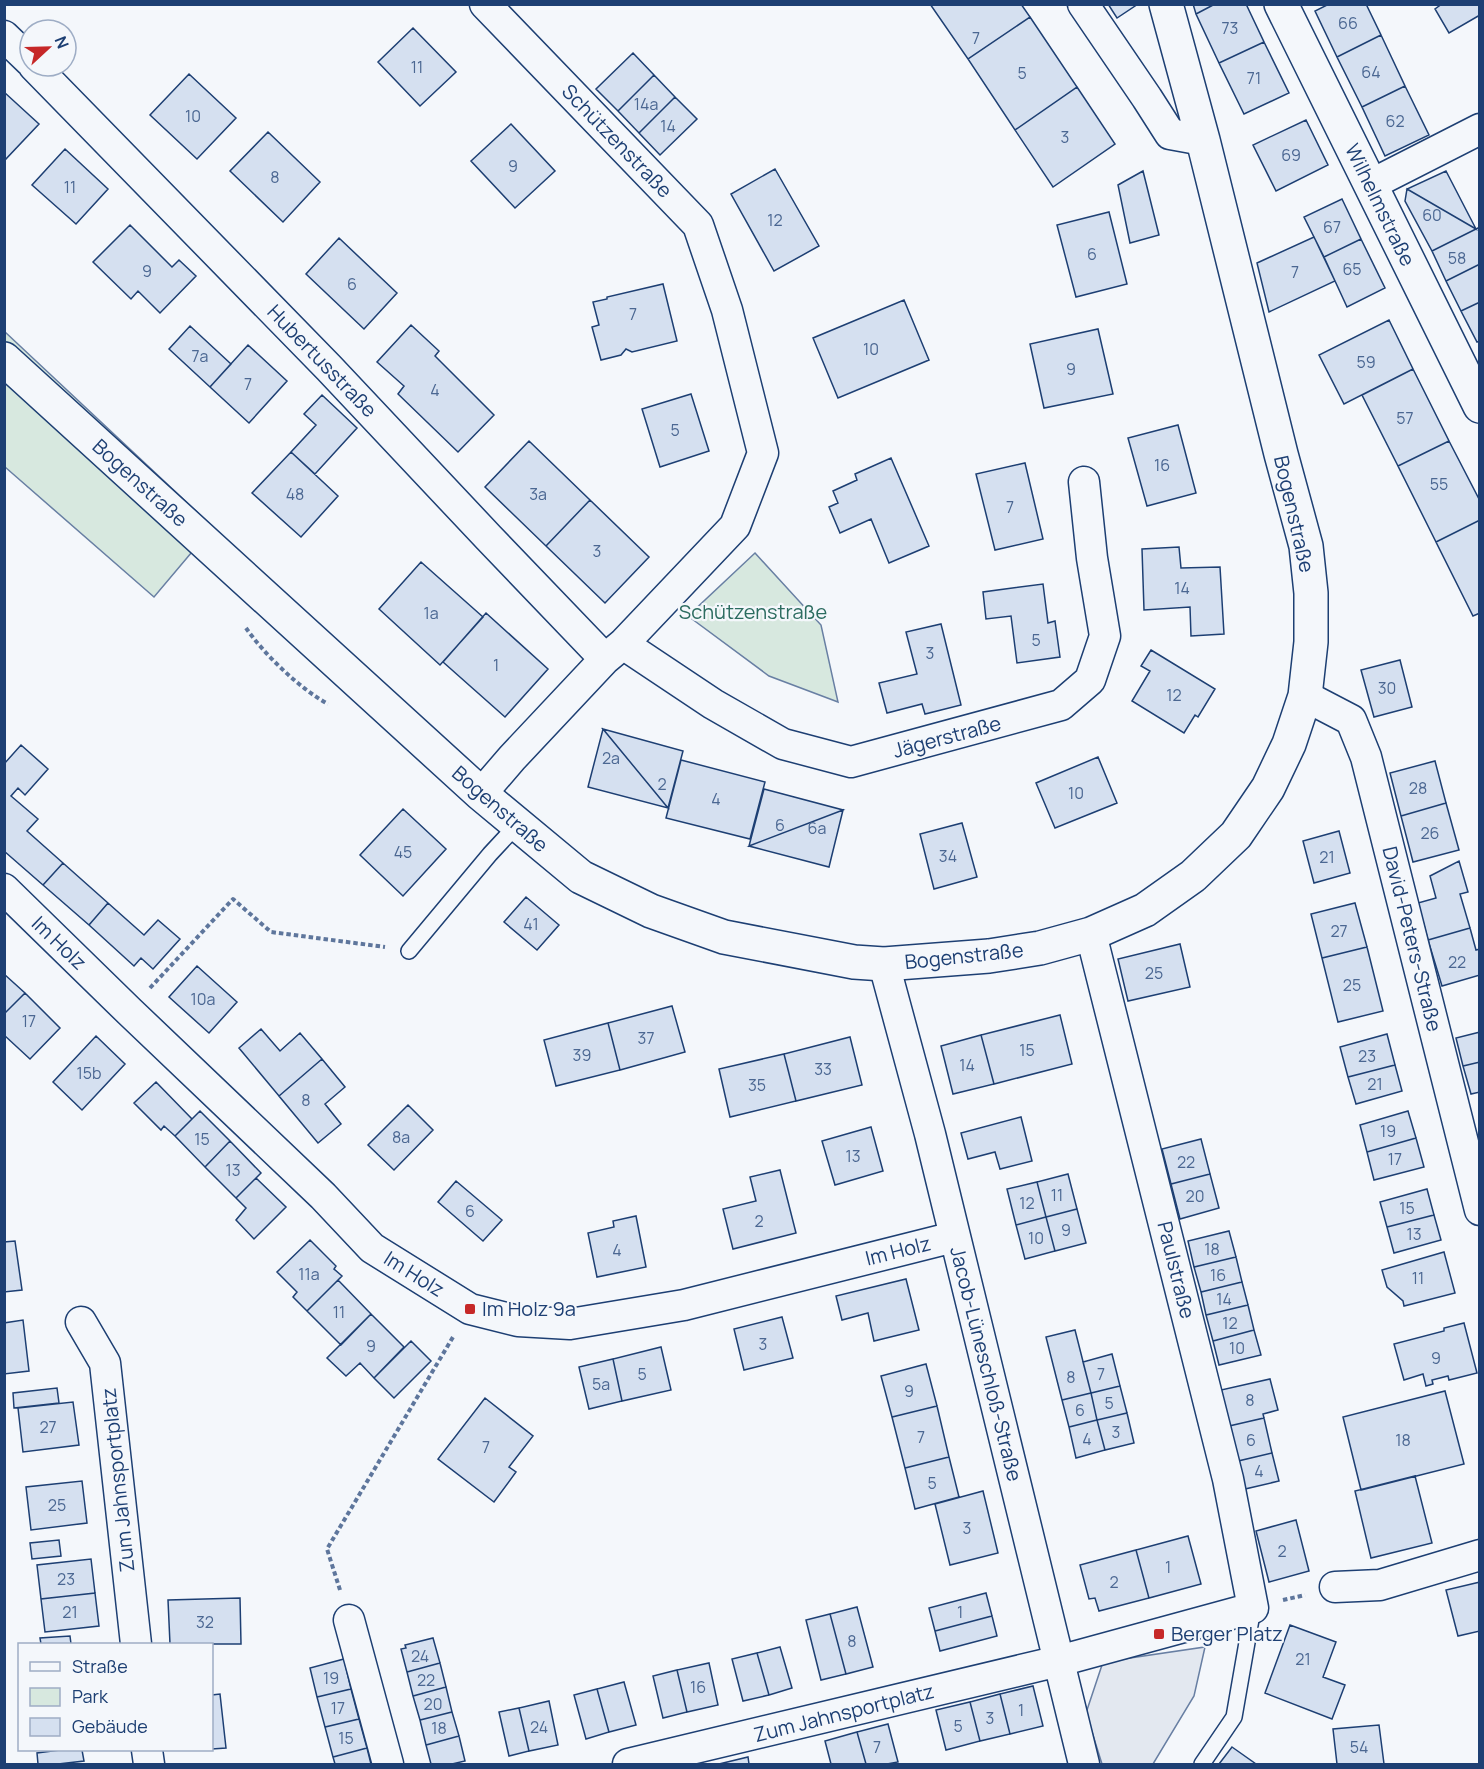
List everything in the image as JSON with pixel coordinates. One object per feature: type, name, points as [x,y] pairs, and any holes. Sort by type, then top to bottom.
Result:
[{"type":"main road","name":"Bogenstraße","points":[[4,359],[481,794],[581,877],[651,911],[724,938],[854,962],[884,964],[989,956],[1040,948],[1091,934],[1145,910],[1193,876],[1236,835],[1268,788],[1290,744],[1305,696],[1311,642],[1311,593],[1306,546],[1203,140],[1166,4]]},
{"type":"main road","name":"Wilhelmstraße","points":[[1281,4],[1479,406]]},
{"type":"street","name":"Schützenstraße","points":[[481,794],[512,758],[735,526],[764,453],[727,310],[698,225],[485,4]]},
{"type":"street","points":[[1083,4],[1170,134],[1203,140]]},
{"type":"street","points":[[4,36],[18,50]]},
{"type":"street","name":"Hubertusstraße","points":[[46,78],[329,368],[489,538],[614,651]]},
{"type":"street","points":[[1370,185],[1479,129]]},
{"type":"street","name":"Jägerstraße","points":[[614,651],[783,744],[851,762],[1061,705],[1090,680],[1105,636],[1092,558],[1084,482]]},
{"type":"street","name":"David-Peters-Straße","points":[[1305,696],[1352,720],[1366,757],[1479,1210]]},
{"type":"street","name":"Im Holz","points":[[4,889],[322,1196],[372,1248],[470,1310],[518,1321],[570,1324],[684,1305],[954,1237]]},
{"type":"street","name":"Paulstraße","points":[[1091,934],[1228,1479],[1253,1608]]},
{"type":"street","name":"Jacob-Lüneschloß-Straße","points":[[884,964],[930,1134],[1084,1764]]},
{"type":"street","name":"Zum Jahnsportplatz","points":[[81,1322],[105,1363],[136,1643]]},
{"type":"street","points":[[1335,1587],[1380,1585],[1479,1555]]},
{"type":"street","name":"Zum Jahnsportplatz","points":[[628,1764],[1059,1661],[1253,1608]]},
{"type":"street","points":[[349,1620],[388,1764]]},
{"type":"lane","points":[[410,951],[490,854],[517,825]]},
{"type":"lane","points":[[1202,1764],[1234,1717],[1253,1608]]},
{"type":"path","points":[[240,621],[258,646],[314,696],[332,706]]},
{"type":"path","points":[[129,1011],[233,899],[271,932],[410,951]]},
{"type":"path","points":[[349,1620],[327,1548],[470,1310]]},
{"type":"path","points":[[1253,1608],[1335,1587]]},
{"type":"green space","points":[[4,331],[213,527],[154,597],[5,467]]},
{"type":"green space","name":"Schützenstraße","points":[[755,553],[821,625],[838,702],[769,676],[688,616]]},
{"type":"shaded area","points":[[1205,1647],[1194,1696],[1153,1764],[1102,1764],[1086,1713],[1103,1662]]},
{"type":"building","points":[[930,4],[1021,4],[1030,17],[968,59]]},
{"type":"building","points":[[1108,4],[1138,4],[1117,18]]},
{"type":"building","points":[[1193,4],[1215,4],[1196,14]]},
{"type":"building","points":[[1215,4],[1246,4],[1264,42],[1219,63],[1196,14]]},
{"type":"building","points":[[1329,4],[1366,4],[1381,35],[1337,57],[1315,11]]},
{"type":"building","points":[[1442,4],[1480,4],[1480,15],[1449,33],[1435,9]]},
{"type":"building","points":[[1030,17],[1077,87],[1015,130],[968,59]]},
{"type":"building","points":[[413,28],[456,72],[420,106],[378,62]]},
{"type":"building","points":[[1381,35],[1405,86],[1362,107],[1337,57]]},
{"type":"building","points":[[1264,42],[1289,93],[1244,114],[1219,63]]},
{"type":"building","points":[[633,53],[654,75],[618,111],[596,89]]},
{"type":"building","points":[[189,74],[236,118],[197,159],[150,115]]},
{"type":"building","points":[[654,75],[675,97],[639,133],[618,111]]},
{"type":"building","points":[[1405,86],[1429,135],[1385,156],[1362,107]]},
{"type":"building","points":[[1077,87],[1115,144],[1053,187],[1015,130]]},
{"type":"building","points":[[4,92],[39,124],[4,161]]},
{"type":"building","points":[[675,97],[697,119],[660,155],[639,133]]},
{"type":"building","points":[[1306,120],[1328,165],[1276,191],[1253,145]]},
{"type":"building","points":[[511,124],[555,171],[515,208],[471,161]]},
{"type":"building","points":[[268,132],[320,182],[283,222],[230,171]]},
{"type":"building","points":[[65,149],[108,189],[76,224],[32,185]]},
{"type":"building","points":[[775,169],[819,246],[774,271],[731,194]]},
{"type":"building","points":[[1143,171],[1159,235],[1130,243],[1118,185]]},
{"type":"building","points":[[1446,171],[1476,229],[1407,189]]},
{"type":"building","points":[[1407,189],[1476,229],[1432,251],[1405,201]]},
{"type":"building","points":[[1342,199],[1361,239],[1324,257],[1304,217]]},
{"type":"building","points":[[1109,212],[1127,284],[1076,297],[1057,225]]},
{"type":"building","points":[[130,225],[172,267],[179,260],[196,276],[160,313],[138,291],[131,299],[93,262]]},
{"type":"building","points":[[1480,227],[1480,264],[1446,281],[1432,251]]},
{"type":"building","points":[[1314,237],[1335,281],[1269,312],[1257,263]]},
{"type":"building","points":[[339,238],[397,293],[364,329],[306,274]]},
{"type":"building","points":[[1361,239],[1385,288],[1347,307],[1324,257]]},
{"type":"building","points":[[1480,264],[1480,302],[1461,311],[1446,281]]},
{"type":"building","points":[[663,284],[677,341],[632,352],[626,349],[621,355],[601,360],[592,327],[599,325],[593,302]]},
{"type":"building","points":[[904,300],[929,360],[838,398],[813,338]]},
{"type":"building","points":[[1480,302],[1480,341],[1477,342],[1461,311]]},
{"type":"building","points":[[1389,320],[1413,369],[1344,404],[1319,355]]},
{"type":"building","points":[[411,325],[439,351],[435,356],[494,415],[458,452],[398,394],[404,386],[377,362]]},
{"type":"building","points":[[190,326],[231,364],[210,387],[169,349]]},
{"type":"building","points":[[1098,329],[1113,394],[1044,408],[1030,344]]},
{"type":"building","points":[[248,345],[287,381],[249,423],[210,387]]},
{"type":"building","points":[[1413,369],[1449,441],[1398,466],[1362,395]]},
{"type":"building","points":[[691,394],[709,451],[660,467],[642,409]]},
{"type":"building","points":[[322,395],[357,428],[315,474],[291,452],[316,425],[304,414]]},
{"type":"building","points":[[1178,425],[1196,493],[1147,506],[1128,438]]},
{"type":"building","points":[[529,441],[590,500],[546,546],[485,487]]},
{"type":"building","points":[[1449,441],[1480,501],[1480,520],[1436,542],[1398,466]]},
{"type":"building","points":[[291,452],[338,496],[301,537],[252,493]]},
{"type":"building","points":[[891,458],[929,546],[889,563],[871,519],[840,533],[829,507],[838,503],[833,491],[857,480],[855,474]]},
{"type":"building","points":[[1025,463],[1043,539],[995,550],[976,474]]},
{"type":"building","points":[[590,500],[649,557],[605,603],[546,546]]},
{"type":"building","points":[[1480,520],[1480,613],[1473,616],[1436,542]]},
{"type":"building","points":[[1179,547],[1181,568],[1220,567],[1224,634],[1191,636],[1190,607],[1144,610],[1142,549]]},
{"type":"building","points":[[421,562],[483,617],[440,665],[379,609]]},
{"type":"building","points":[[1043,584],[1048,623],[1055,621],[1060,657],[1017,663],[1011,616],[986,619],[983,592]]},
{"type":"building","points":[[486,613],[548,669],[505,717],[443,662]]},
{"type":"building","points":[[941,624],[961,705],[925,714],[922,704],[887,713],[879,683],[917,674],[906,632]]},
{"type":"building","points":[[1151,650],[1215,689],[1198,717],[1195,715],[1184,733],[1132,701],[1150,671],[1141,666]]},
{"type":"building","points":[[1400,660],[1412,707],[1374,717],[1361,670]]},
{"type":"building","points":[[603,729],[683,751],[668,808]]},
{"type":"building","points":[[603,729],[668,808],[588,787]]},
{"type":"building","points":[[21,745],[48,769],[25,795],[18,788],[11,796],[38,819],[27,831],[63,863],[43,885],[4,851],[4,764]]},
{"type":"building","points":[[1098,757],[1117,803],[1055,828],[1036,783]]},
{"type":"building","points":[[681,760],[765,782],[750,839],[666,818]]},
{"type":"building","points":[[1435,761],[1446,803],[1401,816],[1390,773]]},
{"type":"building","points":[[764,789],[843,810],[749,846]]},
{"type":"building","points":[[1446,803],[1459,850],[1413,862],[1401,816]]},
{"type":"building","points":[[403,809],[446,849],[403,896],[360,855]]},
{"type":"building","points":[[843,810],[829,867],[749,846]]},
{"type":"building","points":[[962,823],[977,877],[934,889],[920,834]]},
{"type":"building","points":[[1339,831],[1350,873],[1314,883],[1303,841]]},
{"type":"building","points":[[1459,861],[1468,892],[1460,894],[1470,928],[1428,940],[1418,903],[1436,898],[1430,876]]},
{"type":"building","points":[[63,863],[108,903],[89,925],[43,885]]},
{"type":"building","points":[[526,897],[559,925],[537,950],[504,922]]},
{"type":"building","points":[[108,903],[144,935],[158,920],[180,939],[153,969],[141,958],[134,966],[89,925]]},
{"type":"building","points":[[1355,903],[1367,947],[1322,958],[1311,914]]},
{"type":"building","points":[[1470,928],[1476,950],[1480,949],[1480,975],[1442,986],[1428,940]]},
{"type":"building","points":[[1180,944],[1190,987],[1128,1001],[1118,959]]},
{"type":"building","points":[[1367,947],[1383,1011],[1338,1022],[1322,958]]},
{"type":"building","points":[[197,966],[237,1002],[209,1033],[169,997]]},
{"type":"building","points":[[4,974],[25,993],[4,1014]]},
{"type":"building","points":[[25,993],[60,1028],[30,1059],[4,1035],[4,1014]]},
{"type":"building","points":[[672,1006],[685,1052],[620,1070],[608,1023]]},
{"type":"building","points":[[1060,1015],[1072,1064],[994,1084],[981,1035]]},
{"type":"building","points":[[608,1023],[620,1070],[556,1086],[544,1040]]},
{"type":"building","points":[[261,1029],[280,1051],[300,1033],[322,1059],[279,1096],[239,1048]]},
{"type":"building","points":[[1480,1032],[1480,1062],[1463,1066],[1456,1038]]},
{"type":"building","points":[[1387,1034],[1395,1065],[1348,1077],[1340,1047]]},
{"type":"building","points":[[981,1035],[994,1084],[953,1094],[941,1046]]},
{"type":"building","points":[[96,1036],[125,1064],[82,1110],[53,1082]]},
{"type":"building","points":[[850,1037],[862,1085],[796,1101],[784,1054]]},
{"type":"building","points":[[784,1054],[796,1101],[730,1117],[719,1069]]},
{"type":"building","points":[[322,1059],[345,1087],[325,1104],[341,1124],[318,1143],[279,1096]]},
{"type":"building","points":[[1480,1062],[1480,1092],[1471,1094],[1463,1066]]},
{"type":"building","points":[[1395,1065],[1402,1091],[1356,1104],[1348,1077]]},
{"type":"building","points":[[156,1082],[192,1119],[175,1136],[164,1126],[161,1130],[134,1103]]},
{"type":"building","points":[[408,1105],[433,1130],[394,1170],[368,1145]]},
{"type":"building","points":[[200,1111],[230,1141],[205,1167],[175,1136]]},
{"type":"building","points":[[1408,1111],[1416,1138],[1367,1152],[1360,1125]]},
{"type":"building","points":[[1021,1117],[1032,1161],[1000,1169],[995,1152],[968,1159],[961,1133]]},
{"type":"building","points":[[871,1127],[883,1171],[835,1185],[822,1141]]},
{"type":"building","points":[[1416,1138],[1424,1167],[1374,1180],[1367,1152]]},
{"type":"building","points":[[1201,1139],[1210,1174],[1171,1184],[1162,1149]]},
{"type":"building","points":[[230,1141],[261,1173],[236,1198],[205,1167]]},
{"type":"building","points":[[780,1170],[796,1233],[733,1249],[723,1209],[756,1201],[750,1177]]},
{"type":"building","points":[[1068,1174],[1077,1209],[1046,1217],[1037,1182]]},
{"type":"building","points":[[1210,1174],[1219,1208],[1180,1219],[1171,1184]]},
{"type":"building","points":[[256,1178],[286,1207],[254,1239],[236,1220],[246,1208],[236,1198]]},
{"type":"building","points":[[456,1181],[502,1220],[483,1241],[438,1202]]},
{"type":"building","points":[[1037,1182],[1046,1217],[1016,1225],[1007,1189]]},
{"type":"building","points":[[1427,1189],[1434,1215],[1387,1227],[1380,1202]]},
{"type":"building","points":[[1077,1209],[1086,1243],[1055,1251],[1046,1217]]},
{"type":"building","points":[[1434,1215],[1441,1240],[1394,1253],[1387,1227]]},
{"type":"building","points":[[636,1216],[646,1267],[597,1277],[588,1233],[614,1227],[613,1221]]},
{"type":"building","points":[[1046,1217],[1055,1251],[1025,1259],[1016,1225]]},
{"type":"building","points":[[1229,1231],[1236,1257],[1194,1267],[1188,1241]]},
{"type":"building","points":[[310,1240],[336,1266],[334,1269],[342,1276],[307,1311],[293,1297],[297,1292],[277,1272]]},
{"type":"building","points":[[15,1241],[22,1290],[4,1292],[4,1242]]},
{"type":"building","points":[[1444,1252],[1455,1293],[1404,1306],[1403,1301],[1387,1287],[1382,1270]]},
{"type":"building","points":[[1236,1257],[1242,1282],[1201,1292],[1194,1267]]},
{"type":"building","points":[[906,1279],[919,1330],[874,1341],[868,1313],[842,1320],[836,1296]]},
{"type":"building","points":[[338,1280],[371,1314],[341,1345],[307,1311]]},
{"type":"building","points":[[1242,1282],[1248,1305],[1206,1315],[1201,1292]]},
{"type":"building","points":[[1248,1305],[1254,1330],[1213,1341],[1206,1315]]},
{"type":"building","points":[[371,1314],[404,1347],[374,1378],[360,1363],[346,1376],[327,1358]]},
{"type":"building","points":[[782,1317],[793,1358],[744,1370],[734,1329]]},
{"type":"building","points":[[23,1320],[29,1371],[4,1374],[4,1323]]},
{"type":"building","points":[[1464,1323],[1477,1373],[1449,1380],[1448,1376],[1432,1380],[1433,1384],[1426,1386],[1423,1374],[1404,1380],[1394,1344],[1444,1331],[1444,1328]]},
{"type":"building","points":[[1075,1330],[1091,1393],[1062,1400],[1046,1337]]},
{"type":"building","points":[[1254,1330],[1261,1355],[1219,1365],[1213,1341]]},
{"type":"building","points":[[411,1341],[431,1361],[394,1398],[374,1378]]},
{"type":"building","points":[[661,1347],[671,1390],[622,1401],[613,1359]]},
{"type":"building","points":[[1112,1354],[1120,1386],[1091,1393],[1083,1362]]},
{"type":"building","points":[[613,1359],[622,1401],[589,1409],[579,1367]]},
{"type":"building","points":[[926,1364],[937,1406],[892,1417],[881,1376]]},
{"type":"building","points":[[1270,1379],[1278,1410],[1263,1414],[1264,1418],[1229,1426],[1221,1390]]},
{"type":"building","points":[[1120,1386],[1127,1413],[1097,1420],[1091,1393]]},
{"type":"building","points":[[57,1388],[59,1403],[14,1408],[13,1393]]},
{"type":"building","points":[[1445,1391],[1464,1464],[1361,1490],[1343,1417]]},
{"type":"building","points":[[1091,1393],[1097,1420],[1069,1427],[1062,1400]]},
{"type":"building","points":[[485,1398],[533,1436],[509,1467],[516,1472],[494,1502],[438,1459]]},
{"type":"building","points":[[73,1402],[79,1445],[23,1452],[18,1408]]},
{"type":"building","points":[[937,1406],[949,1457],[905,1468],[892,1417]]},
{"type":"building","points":[[1127,1413],[1134,1443],[1105,1450],[1097,1420]]},
{"type":"building","points":[[1264,1418],[1272,1453],[1238,1461],[1229,1426]]},
{"type":"building","points":[[1097,1420],[1105,1450],[1076,1458],[1069,1427]]},
{"type":"building","points":[[1272,1453],[1279,1481],[1245,1489],[1238,1461]]},
{"type":"building","points":[[949,1457],[959,1497],[915,1509],[905,1468]]},
{"type":"building","points":[[1415,1476],[1432,1543],[1371,1558],[1355,1491]]},
{"type":"building","points":[[82,1481],[87,1523],[31,1530],[26,1487]]},
{"type":"building","points":[[983,1491],[998,1553],[950,1565],[935,1504]]},
{"type":"building","points":[[1296,1520],[1309,1571],[1269,1582],[1256,1531]]},
{"type":"building","points":[[1188,1536],[1201,1584],[1149,1598],[1136,1550]]},
{"type":"building","points":[[59,1540],[61,1556],[32,1559],[30,1543]]},
{"type":"building","points":[[1136,1550],[1149,1598],[1099,1611],[1095,1598],[1089,1599],[1080,1565]]},
{"type":"building","points":[[91,1559],[95,1593],[41,1599],[37,1565]]},
{"type":"building","points":[[1480,1582],[1480,1631],[1458,1636],[1446,1590]]},
{"type":"building","points":[[95,1593],[99,1626],[45,1632],[41,1599]]},
{"type":"building","points":[[986,1593],[992,1616],[935,1631],[929,1608]]},
{"type":"building","points":[[240,1598],[241,1644],[170,1643],[168,1600]]},
{"type":"building","points":[[857,1607],[873,1667],[846,1674],[830,1614]]},
{"type":"building","points":[[830,1614],[846,1674],[821,1680],[806,1620]]},
{"type":"building","points":[[992,1616],[997,1636],[940,1651],[935,1631]]},
{"type":"building","points":[[1290,1625],[1336,1642],[1323,1677],[1345,1685],[1332,1719],[1265,1693]]},
{"type":"building","points":[[70,1636],[71,1643],[41,1643],[40,1638]]},
{"type":"building","points":[[433,1638],[440,1663],[407,1672],[401,1649],[406,1648],[405,1645]]},
{"type":"building","points":[[780,1647],[792,1688],[769,1695],[757,1653]]},
{"type":"building","points":[[757,1653],[769,1695],[743,1701],[732,1659]]},
{"type":"building","points":[[344,1659],[351,1689],[317,1697],[310,1668]]},
{"type":"building","points":[[440,1663],[446,1687],[413,1696],[407,1672]]},
{"type":"building","points":[[709,1663],[718,1705],[687,1712],[677,1670]]},
{"type":"building","points":[[677,1670],[687,1712],[663,1718],[653,1676]]},
{"type":"building","points":[[624,1682],[636,1725],[609,1732],[597,1689]]},
{"type":"building","points":[[1033,1686],[1043,1726],[1010,1734],[1000,1694]]},
{"type":"building","points":[[446,1687],[452,1712],[420,1720],[413,1696]]},
{"type":"building","points":[[351,1689],[359,1719],[325,1727],[317,1697]]},
{"type":"building","points":[[597,1689],[609,1732],[586,1739],[574,1695]]},
{"type":"building","points":[[220,1694],[226,1748],[213,1749],[213,1695]]},
{"type":"building","points":[[1000,1694],[1010,1734],[980,1741],[970,1702]]},
{"type":"building","points":[[549,1701],[558,1745],[529,1751],[519,1708]]},
{"type":"building","points":[[970,1702],[980,1741],[946,1750],[936,1710]]},
{"type":"building","points":[[519,1708],[529,1751],[509,1756],[499,1712]]},
{"type":"building","points":[[452,1712],[459,1736],[426,1745],[420,1720]]},
{"type":"building","points":[[359,1719],[367,1748],[333,1757],[325,1727]]},
{"type":"building","points":[[888,1724],[898,1762],[866,1764],[857,1732]]},
{"type":"building","points":[[1379,1725],[1384,1764],[1337,1764],[1333,1729]]},
{"type":"building","points":[[857,1732],[866,1764],[831,1764],[825,1741]]},
{"type":"building","points":[[459,1736],[465,1761],[452,1764],[431,1764],[426,1745]]},
{"type":"building","points":[[1232,1747],[1256,1764],[1219,1764]]},
{"type":"building","points":[[367,1748],[371,1764],[335,1764],[333,1757]]},
{"type":"building","points":[[82,1751],[84,1761],[38,1764],[37,1753]]},
{"type":"building","points":[[748,1757],[749,1764],[719,1764]]},
{"type":"place","name":"Im Holz 9a","points":[[470,1309]]},
{"type":"place","name":"Berger Platz","points":[[1159,1634]]}]
